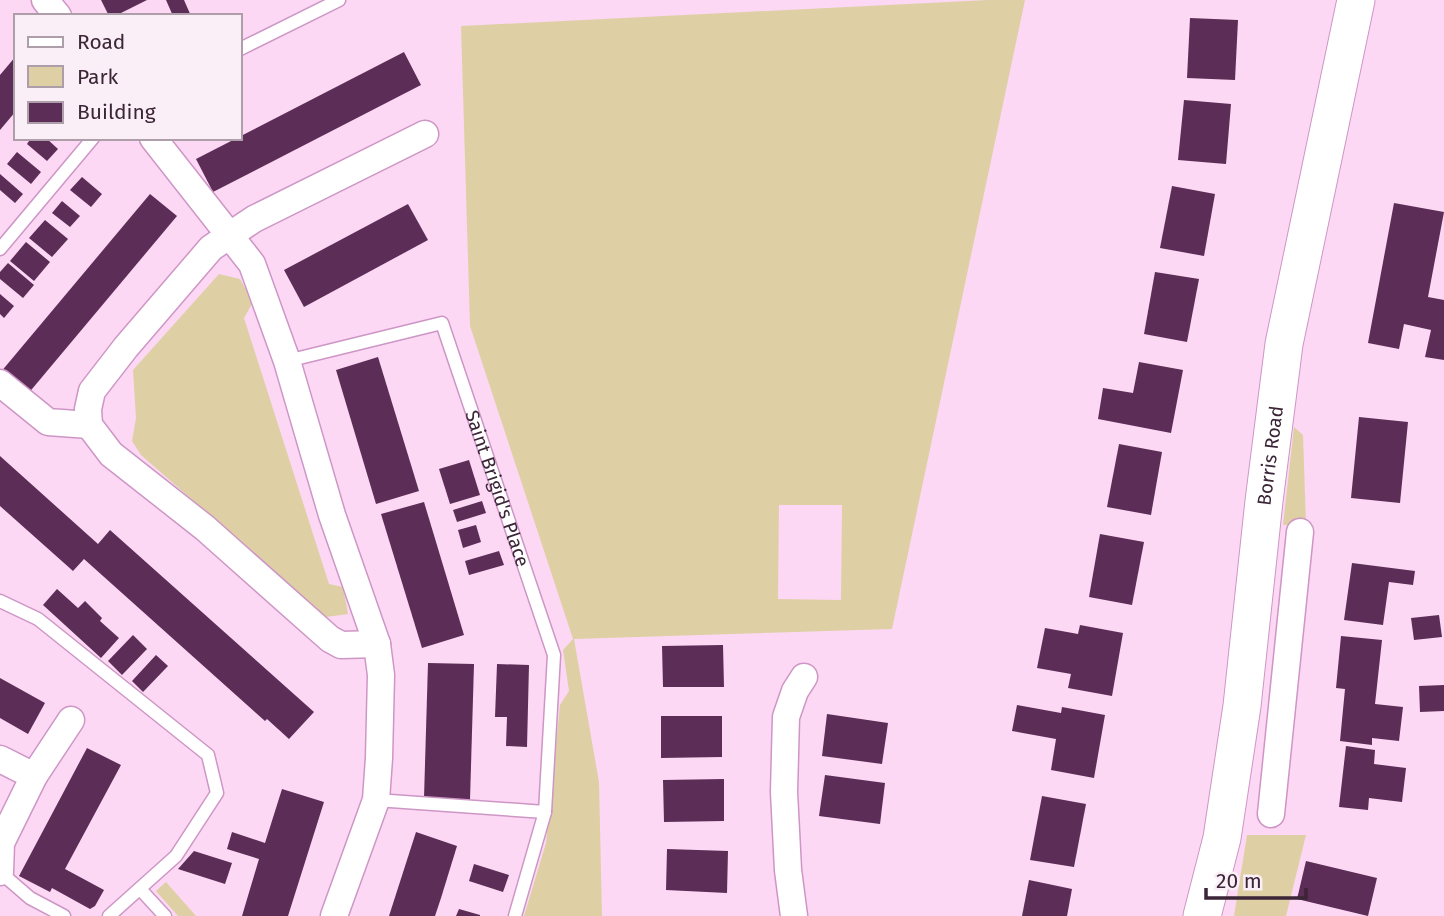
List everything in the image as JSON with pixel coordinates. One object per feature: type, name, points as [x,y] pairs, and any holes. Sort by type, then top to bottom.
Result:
[{"type":"street","points":[[45,0],[56,14]]},
{"type":"street","name":"Borris Road","points":[[1202,916],[1222,838],[1245,672],[1284,344],[1356,0]]},
{"type":"street","points":[[377,644],[341,645],[330,639],[205,528],[111,454],[89,425],[88,410],[92,391],[211,248],[254,219],[425,134]]},
{"type":"street","points":[[155,140],[252,264],[287,361],[332,515],[377,644],[382,675],[376,800],[334,916]]},
{"type":"street","points":[[0,383],[48,422],[89,425]]},
{"type":"street","points":[[1271,814],[1300,532]]},
{"type":"street","points":[[1245,672],[1285,678]]},
{"type":"street","points":[[794,916],[788,870],[784,792],[786,717],[795,691],[804,677]]},
{"type":"street","points":[[0,872],[1,843],[34,776],[71,720]]},
{"type":"street","points":[[0,759],[34,776]]},
{"type":"lane","points":[[242,48],[339,0]]},
{"type":"lane","points":[[0,249],[91,140]]},
{"type":"lane","name":"Saint Brigid's Place","points":[[287,361],[442,323],[554,655],[545,812],[515,916]]},
{"type":"lane","points":[[0,601],[38,619],[208,755],[217,793],[176,856],[109,916]]},
{"type":"lane","points":[[376,800],[545,812]]},
{"type":"lane","points":[[0,872],[30,898],[64,916]]},
{"type":"lane","points":[[141,890],[164,916]]},
{"type":"green space","points":[[1025,0],[892,629],[574,639],[599,782],[602,916],[524,916],[546,843],[560,705],[569,691],[563,650],[573,639],[470,326],[461,26]],"holes":[[[779,505],[842,505],[841,600],[778,599]]]},
{"type":"green space","points":[[219,274],[240,279],[253,302],[244,318],[329,584],[343,587],[348,614],[326,617],[141,455],[132,441],[136,418],[133,370]]},
{"type":"green space","points":[[1294,427],[1303,435],[1306,524],[1283,525]]},
{"type":"green space","points":[[1247,835],[1306,835],[1286,916],[1234,916]]},
{"type":"green space","points":[[166,882],[196,916],[178,916],[156,891]]},
{"type":"building","points":[[101,0],[147,0],[119,14],[108,14]]},
{"type":"building","points":[[166,0],[184,0],[190,14],[172,14]]},
{"type":"building","points":[[1190,18],[1238,20],[1235,80],[1187,78]]},
{"type":"building","points":[[404,52],[421,85],[213,192],[196,159],[233,140],[242,140],[242,135]]},
{"type":"building","points":[[14,58],[14,113],[0,130],[0,75]]},
{"type":"building","points":[[1184,100],[1231,104],[1226,164],[1178,160]]},
{"type":"building","points":[[30,140],[48,140],[58,149],[47,161],[27,144]]},
{"type":"building","points":[[17,152],[41,172],[31,184],[7,164]]},
{"type":"building","points":[[0,174],[23,194],[15,203],[0,190]]},
{"type":"building","points":[[82,177],[102,194],[91,207],[70,190]]},
{"type":"building","points":[[1172,186],[1215,194],[1204,256],[1160,248]]},
{"type":"building","points":[[150,194],[177,216],[27,395],[0,373]]},
{"type":"building","points":[[62,201],[80,216],[70,227],[52,213]]},
{"type":"building","points":[[1394,203],[1444,212],[1428,297],[1444,300],[1444,360],[1425,357],[1431,330],[1404,324],[1399,349],[1368,343]]},
{"type":"building","points":[[408,204],[428,240],[304,307],[284,270]]},
{"type":"building","points":[[45,220],[68,239],[52,257],[29,238]]},
{"type":"building","points":[[26,242],[50,262],[34,281],[10,261]]},
{"type":"building","points":[[8,263],[34,285],[23,298],[0,279],[0,272]]},
{"type":"building","points":[[1155,272],[1199,279],[1187,342],[1144,334]]},
{"type":"building","points":[[0,294],[14,306],[4,318],[0,314]]},
{"type":"building","points":[[378,357],[419,491],[376,504],[336,370]]},
{"type":"building","points":[[1139,362],[1183,370],[1171,433],[1098,419],[1103,388],[1133,393]]},
{"type":"building","points":[[1359,417],[1408,422],[1400,503],[1351,498]]},
{"type":"building","points":[[1119,444],[1162,452],[1151,515],[1107,507]]},
{"type":"building","points":[[0,456],[98,544],[110,530],[314,712],[289,739],[267,719],[265,721],[84,559],[73,571],[0,506]]},
{"type":"building","points":[[469,460],[480,495],[450,504],[439,469]]},
{"type":"building","points":[[482,501],[486,513],[457,522],[453,510]]},
{"type":"building","points":[[424,502],[464,635],[422,648],[381,514]]},
{"type":"building","points":[[476,525],[481,542],[463,548],[458,530]]},
{"type":"building","points":[[1100,534],[1144,542],[1132,605],[1089,597]]},
{"type":"building","points":[[499,551],[504,565],[469,575],[465,561]]},
{"type":"building","points":[[1352,563],[1415,571],[1413,585],[1389,582],[1383,625],[1344,620]]},
{"type":"building","points":[[57,589],[78,608],[85,601],[102,618],[100,621],[119,638],[101,658],[43,605]]},
{"type":"building","points":[[1439,615],[1442,637],[1414,640],[1411,618]]},
{"type":"building","points":[[1080,625],[1123,633],[1112,696],[1068,688],[1071,674],[1037,668],[1045,628],[1078,634]]},
{"type":"building","points":[[133,635],[147,649],[122,675],[108,661]]},
{"type":"building","points":[[1341,636],[1382,640],[1375,704],[1403,707],[1399,741],[1372,738],[1372,745],[1340,741],[1345,689],[1336,688]]},
{"type":"building","points":[[723,645],[724,687],[663,687],[662,646]]},
{"type":"building","points":[[156,655],[168,666],[143,692],[132,681]]},
{"type":"building","points":[[428,663],[474,664],[470,800],[424,798]]},
{"type":"building","points":[[497,664],[529,665],[527,747],[506,746],[507,717],[495,717]]},
{"type":"building","points":[[0,678],[45,703],[28,734],[0,718]]},
{"type":"building","points":[[1444,685],[1444,711],[1420,712],[1419,686]]},
{"type":"building","points":[[1017,705],[1061,713],[1062,707],[1105,715],[1094,778],[1051,770],[1056,739],[1012,731]]},
{"type":"building","points":[[827,714],[888,723],[882,764],[822,756]]},
{"type":"building","points":[[661,716],[722,716],[722,757],[661,758]]},
{"type":"building","points":[[1346,746],[1375,750],[1374,764],[1406,768],[1402,802],[1369,798],[1368,810],[1339,807]]},
{"type":"building","points":[[87,748],[121,765],[65,869],[104,890],[95,906],[90,909],[52,888],[50,892],[19,876]]},
{"type":"building","points":[[825,775],[885,783],[880,824],[819,816]]},
{"type":"building","points":[[724,779],[724,821],[664,822],[663,780]]},
{"type":"building","points":[[282,789],[324,802],[288,916],[242,916],[259,859],[227,849],[232,832],[265,843]]},
{"type":"building","points":[[1042,796],[1086,804],[1074,867],[1030,860]]},
{"type":"building","points":[[416,832],[457,846],[441,898],[435,916],[389,916]]},
{"type":"building","points":[[667,849],[728,851],[727,893],[666,890]]},
{"type":"building","points":[[194,851],[232,863],[225,884],[178,869]]},
{"type":"building","points":[[1306,861],[1377,878],[1368,916],[1297,899]]},
{"type":"building","points":[[474,864],[509,875],[503,892],[469,881]]},
{"type":"building","points":[[1029,880],[1072,889],[1067,916],[1022,916]]},
{"type":"building","points":[[459,909],[480,915],[480,916],[456,916]]}]
